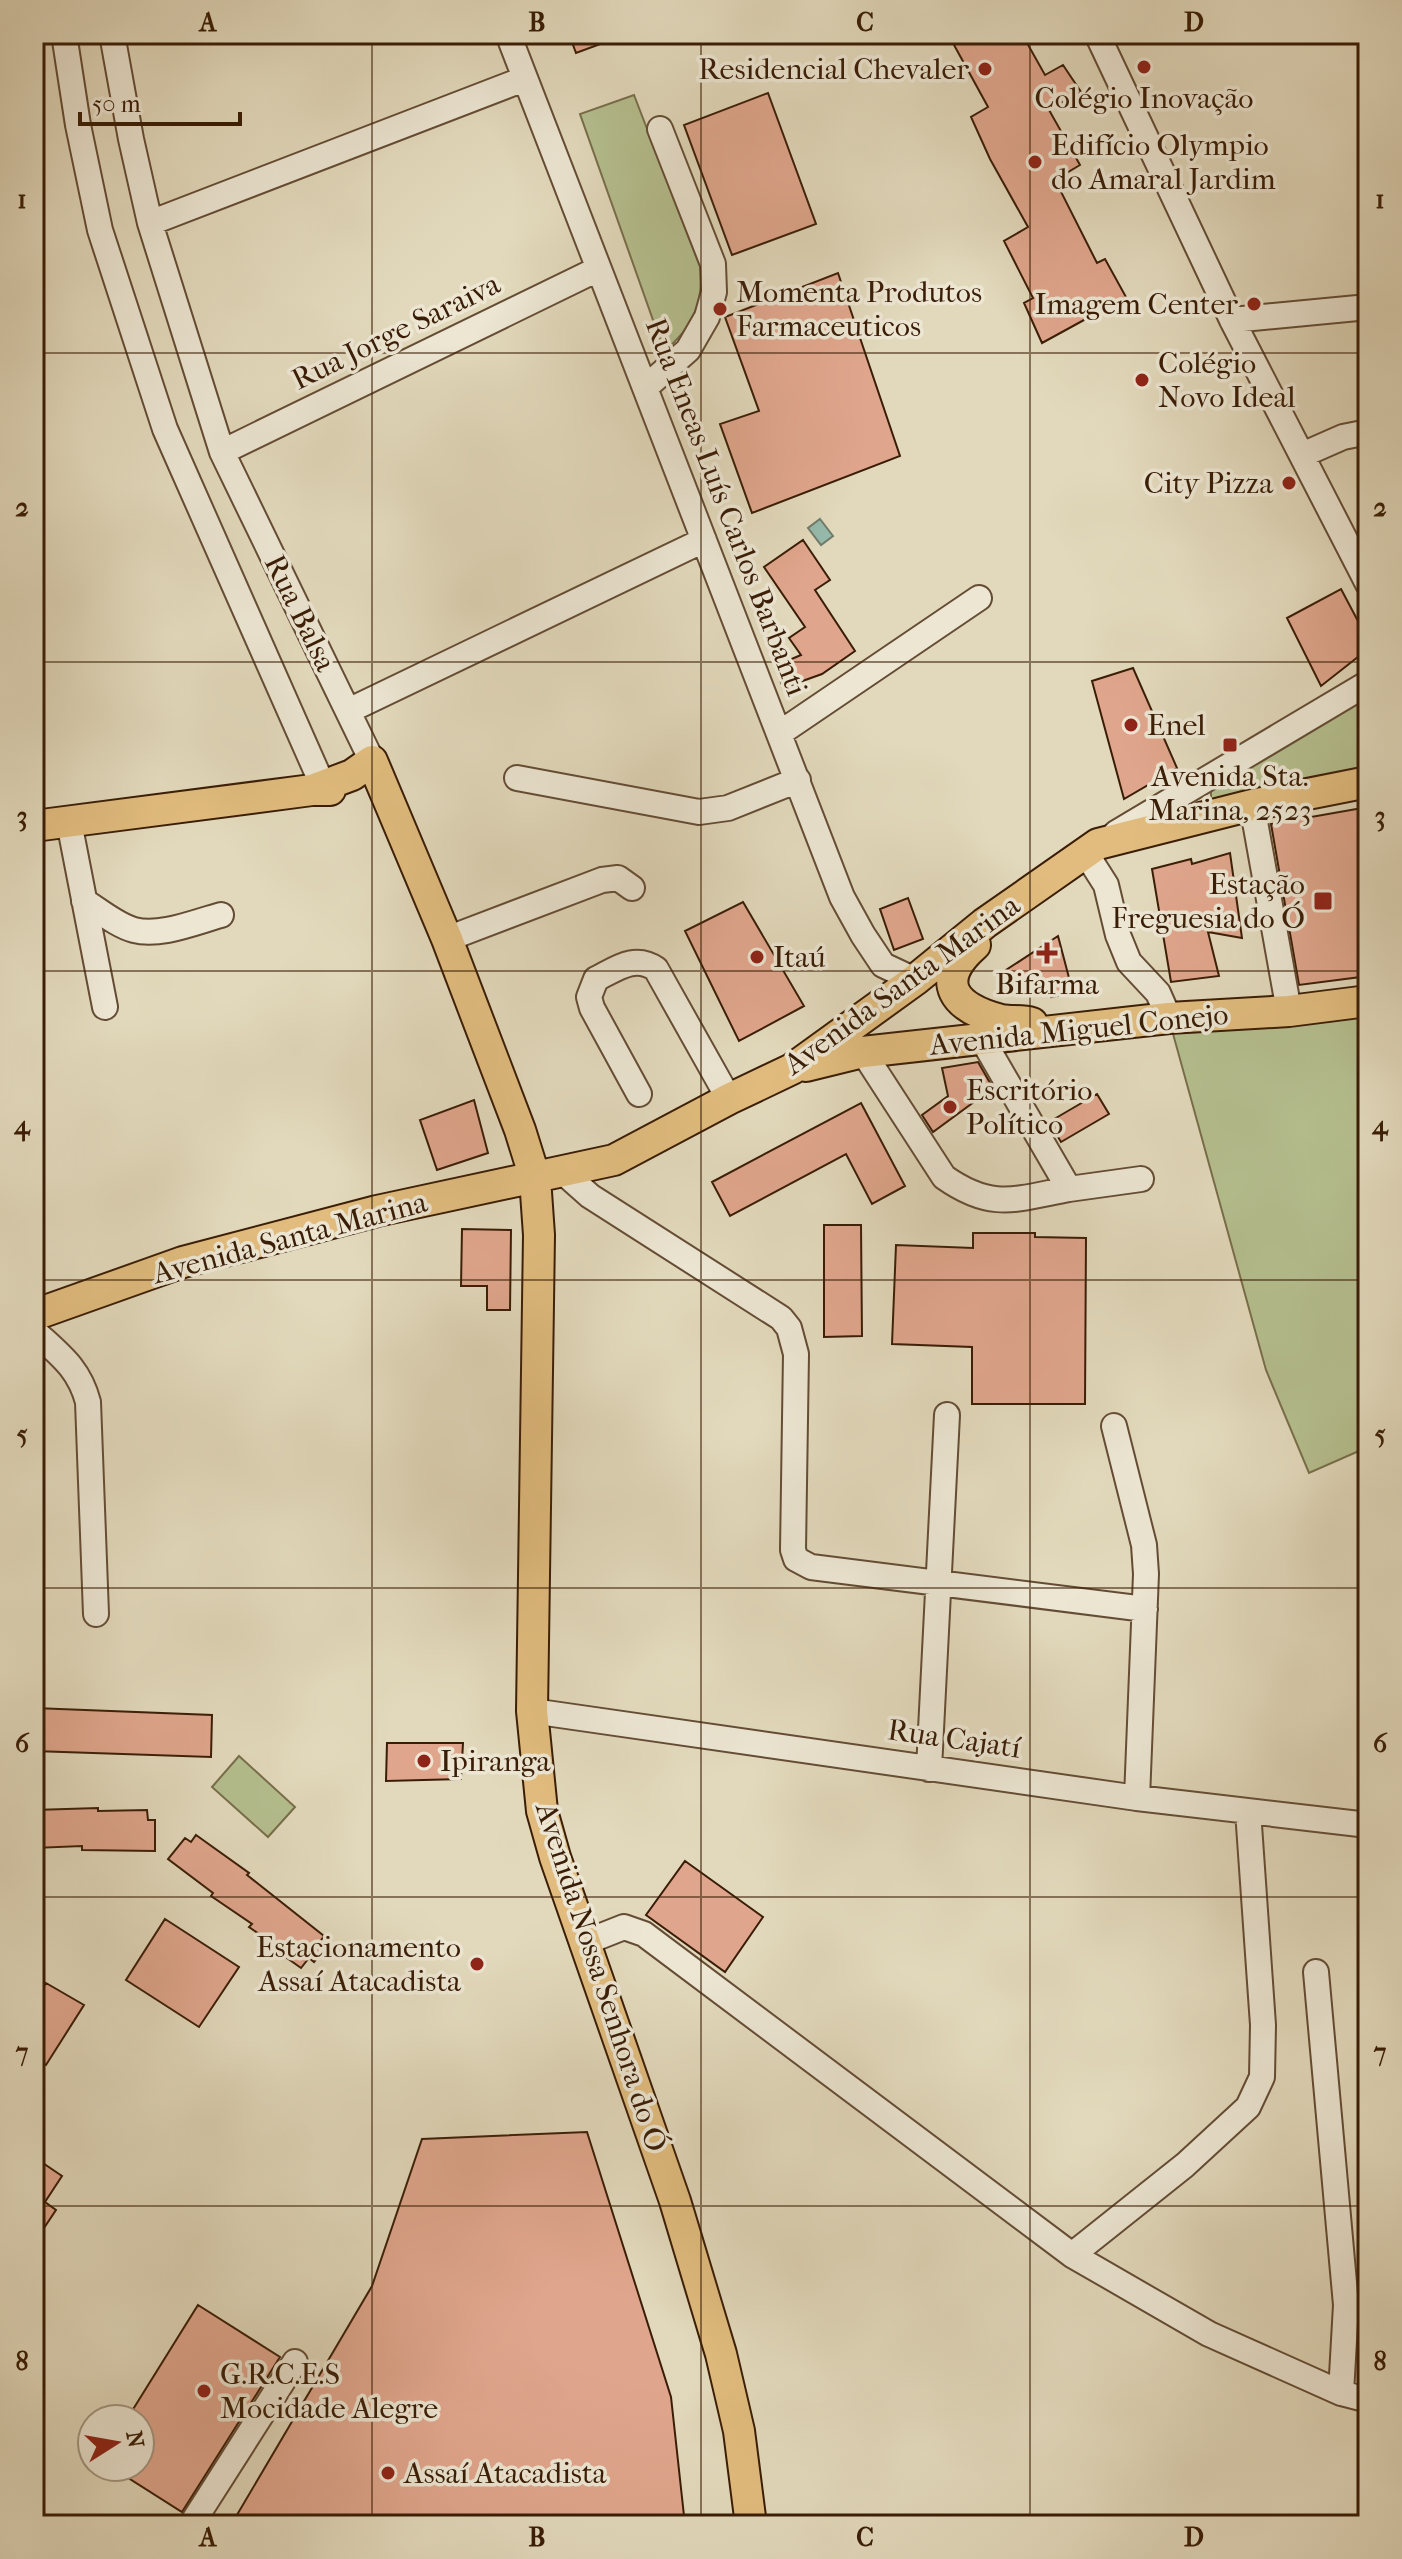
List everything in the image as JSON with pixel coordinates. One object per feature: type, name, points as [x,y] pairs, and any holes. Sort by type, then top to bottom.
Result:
[{"type":"main road","points":[[317,788],[352,775],[372,761]]},
{"type":"main road","name":"Rua Balsa","points":[[372,761],[447,939],[520,1130],[549,1175]]},
{"type":"main road","points":[[1092,848],[1252,805],[1368,782]]},
{"type":"main road","points":[[34,826],[317,788],[386,792]]},
{"type":"main road","name":"Avenida Santa Marina","points":[[34,1315],[183,1262],[377,1211],[614,1160],[792,1069],[915,980],[985,923],[1092,848]]},
{"type":"main road","points":[[985,923],[982,939],[961,957],[952,973],[951,987],[955,996],[975,1010],[1003,1020],[1029,1021],[1046,1032]]},
{"type":"main road","name":"Avenida Miguel Conejo","points":[[792,1069],[863,1052],[1169,1018],[1289,1011],[1368,1001]]},
{"type":"main road","name":"Avenida Nossa Senhora do Ó","points":[[549,1175],[539,1235],[532,1711],[542,1811],[555,1857],[675,2201],[721,2354],[739,2431],[751,2525]]},
{"type":"street","name":"Rua Balsa","points":[[64,34],[78,125],[100,230],[165,429],[317,788]]},
{"type":"street","name":"Rua Balsa","points":[[112,34],[150,223],[222,452],[372,761]]},
{"type":"street","name":"Rua Eneas Luís Carlos Barbanti","points":[[508,34],[842,897],[883,965],[915,980]]},
{"type":"street","points":[[1097,34],[1232,320],[1368,584]]},
{"type":"street","points":[[150,223],[524,79]]},
{"type":"street","points":[[646,387],[688,350],[707,317],[714,292],[713,264],[660,129]]},
{"type":"street","name":"Rua Jorge Saraiva","points":[[222,452],[598,269]]},
{"type":"street","points":[[1232,320],[1368,307]]},
{"type":"street","points":[[1302,455],[1343,437],[1368,432]]},
{"type":"street","points":[[348,711],[704,540]]},
{"type":"street","points":[[780,733],[979,598]]},
{"type":"street","name":"Avenida Santa Marina","points":[[1092,848],[1368,683]]},
{"type":"street","points":[[517,778],[699,812],[728,808],[798,780]]},
{"type":"street","points":[[1252,805],[1289,1011]]},
{"type":"street","points":[[69,822],[105,1007]]},
{"type":"street","points":[[1092,848],[1129,962],[1158,993],[1169,1018]]},
{"type":"street","points":[[447,939],[602,880],[618,878],[632,888]]},
{"type":"street","points":[[84,901],[130,929],[142,932],[221,915]]},
{"type":"street","points":[[639,1094],[589,997],[596,979],[636,962],[647,963],[656,969],[729,1099]]},
{"type":"street","points":[[982,1039],[1069,1189]]},
{"type":"street","points":[[863,1052],[944,1177],[962,1190],[982,1199],[1008,1201],[1141,1179]]},
{"type":"street","points":[[549,1175],[590,1196],[781,1318],[789,1328],[796,1354],[793,1550],[796,1559],[811,1567],[1145,1609]]},
{"type":"street","points":[[34,1331],[73,1367],[82,1381],[88,1402],[96,1614]]},
{"type":"street","points":[[929,1769],[947,1415]]},
{"type":"street","points":[[1114,1426],[1144,1545],[1146,1574],[1137,1798]]},
{"type":"street","name":"Rua Cajatí","points":[[532,1711],[1137,1798],[1368,1825]]},
{"type":"street","points":[[1072,2255],[1185,2165],[1248,2107],[1262,2077],[1263,2025],[1248,1811]]},
{"type":"street","points":[[586,1942],[624,1927],[644,1934],[1072,2255],[1209,2334],[1341,2393],[1368,2400]]},
{"type":"street","points":[[1316,1972],[1346,2305],[1341,2393]]},
{"type":"street","points":[[191,2525],[295,2362]]},
{"type":"shaded area","points":[[634,95],[701,269],[700,293],[694,315],[682,334],[664,351],[580,114]]},
{"type":"shaded area","points":[[820,519],[833,536],[821,545],[808,528]]},
{"type":"shaded area","points":[[1368,683],[1368,782],[1211,807],[1211,777]]},
{"type":"shaded area","points":[[1368,1003],[1368,1447],[1309,1473],[1266,1370],[1170,1023]]},
{"type":"shaded area","points":[[239,1756],[295,1807],[268,1837],[212,1787]]},
{"type":"building","points":[[569,34],[622,34],[622,36],[576,53]]},
{"type":"building","points":[[948,34],[1022,34],[1045,75],[1063,65],[1081,92],[1049,110],[1080,165],[1055,180],[1097,263],[1105,259],[1126,297],[1042,343],[1024,303],[1033,298],[1004,241],[1028,227],[990,159],[971,117],[988,107]]},
{"type":"building","points":[[768,93],[816,224],[732,255],[684,125]]},
{"type":"building","points":[[838,273],[900,456],[752,513],[720,424],[759,411],[725,317]]},
{"type":"building","points":[[803,540],[830,580],[815,590],[855,651],[822,674],[783,688],[775,666],[801,655],[789,638],[805,627],[764,567]]},
{"type":"building","points":[[1341,589],[1368,640],[1368,649],[1321,686],[1287,618]]},
{"type":"building","name":"Enel","points":[[1133,668],[1177,768],[1124,799],[1092,681]]},
{"type":"building","name":"Estação Freguesia do Ó","points":[[1368,807],[1368,976],[1299,985],[1271,824]]},
{"type":"building","points":[[1230,853],[1242,938],[1208,932],[1219,976],[1171,982],[1152,869],[1191,859],[1192,864]]},
{"type":"building","points":[[908,898],[923,939],[894,950],[880,909]]},
{"type":"building","points":[[743,902],[804,1006],[739,1041],[685,931]]},
{"type":"building","name":"Bifarma","points":[[1058,936],[1073,993],[1051,997],[1045,983],[1011,990],[1006,970]]},
{"type":"building","name":"Escritório Político","points":[[978,1062],[993,1088],[933,1132],[922,1115],[948,1096],[942,1068]]},
{"type":"building","points":[[1097,1094],[1109,1114],[1061,1142],[1049,1122]]},
{"type":"building","points":[[474,1100],[488,1153],[437,1170],[420,1120]]},
{"type":"building","points":[[861,1103],[905,1186],[872,1204],[846,1154],[730,1216],[712,1182]]},
{"type":"building","points":[[824,1225],[861,1225],[862,1336],[824,1337]]},
{"type":"building","points":[[462,1229],[511,1230],[510,1310],[487,1310],[487,1286],[461,1286]]},
{"type":"building","points":[[973,1233],[1035,1233],[1035,1237],[1086,1238],[1085,1404],[972,1404],[972,1347],[892,1344],[896,1245],[973,1248]]},
{"type":"building","points":[[34,1708],[212,1715],[211,1757],[34,1751]]},
{"type":"building","name":"Ipiranga","points":[[387,1743],[463,1743],[461,1779],[386,1781]]},
{"type":"building","points":[[98,1808],[98,1811],[147,1810],[148,1820],[155,1820],[155,1851],[82,1850],[82,1846],[34,1848],[34,1810]]},
{"type":"building","points":[[196,1835],[249,1873],[247,1875],[324,1936],[319,1943],[325,1948],[314,1962],[309,1958],[301,1968],[287,1958],[289,1955],[249,1927],[252,1924],[211,1896],[213,1893],[168,1859],[185,1838],[191,1842]]},
{"type":"building","points":[[685,1861],[763,1917],[725,1972],[646,1915]]},
{"type":"building","points":[[165,1919],[239,1967],[199,2027],[126,1980]]},
{"type":"building","points":[[46,1983],[84,2005],[46,2065],[34,2058],[34,2002]]},
{"type":"building","points":[[587,2132],[671,2397],[685,2525],[231,2525],[372,2286],[422,2139]]},
{"type":"building","points":[[34,2157],[62,2176],[45,2202],[56,2210],[34,2243]]},
{"type":"building","points":[[198,2305],[280,2357],[182,2512],[136,2483],[156,2483],[156,2403],[137,2403]]},
{"type":"place","name":"Colégio Inovação","points":[[1144,67]]},
{"type":"place","name":"Residencial Chevaler","points":[[985,69]]},
{"type":"place","name":"Edifício Olympio do Amaral Jardim","points":[[1035,162]]},
{"type":"place","name":"Imagem Center","points":[[1254,304]]},
{"type":"place","name":"Momenta Produtos Farmaceuticos","points":[[720,309]]},
{"type":"place","name":"Colégio Novo Ideal","points":[[1142,380]]},
{"type":"place","name":"City Pizza","points":[[1289,483]]},
{"type":"place","name":"Enel","points":[[1131,725]]},
{"type":"place","name":"Avenida Sta. Marina, 2523","points":[[1230,745]]},
{"type":"place","name":"Estação Freguesia do Ó","points":[[1323,901]]},
{"type":"place","name":"Bifarma","points":[[1047,953]]},
{"type":"place","name":"Itaú","points":[[757,957]]},
{"type":"place","name":"Escritório Político","points":[[950,1107]]},
{"type":"place","name":"Ipiranga","points":[[424,1761]]},
{"type":"place","name":"Estacionamento Assaí Atacadista","points":[[477,1964]]},
{"type":"place","name":"G.R.C.E.S Mocidade Alegre","points":[[204,2391]]},
{"type":"place","name":"Assaí Atacadista","points":[[388,2473]]}]
